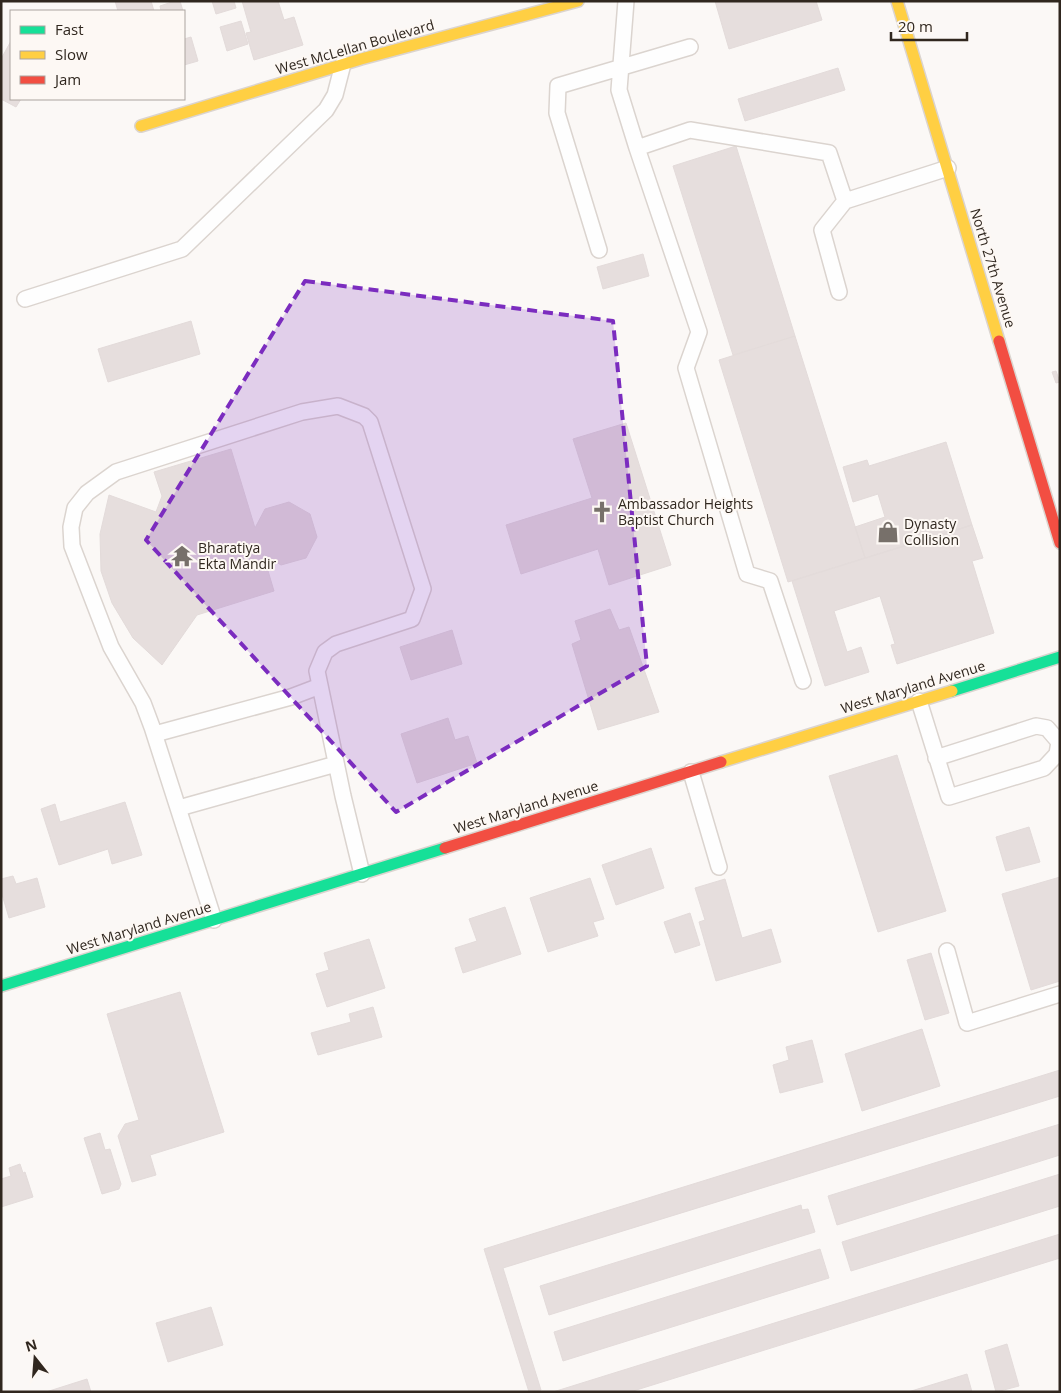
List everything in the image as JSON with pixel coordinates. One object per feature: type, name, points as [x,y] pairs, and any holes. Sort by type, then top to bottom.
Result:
[{"type":"street","name":"West McLellan Boulevard","points":[[140,126],[344,64],[578,1]]},
{"type":"street","name":"North 27th Avenue","points":[[898,1],[1060,544]]},
{"type":"street","name":"West Maryland Avenue","points":[[1,986],[1060,657]]},
{"type":"lane","points":[[626,1],[619,68],[619,90],[698,332],[686,368],[747,574],[770,582],[803,681]]},
{"type":"lane","points":[[598,250],[556,113],[558,86],[690,46]]},
{"type":"lane","points":[[25,299],[182,249],[326,110],[335,95],[344,64]]},
{"type":"lane","points":[[637,148],[690,130],[829,152],[845,201]]},
{"type":"lane","points":[[839,292],[822,230],[845,201],[948,168]]},
{"type":"lane","points":[[214,920],[155,734],[143,703],[111,647],[72,546],[71,527],[75,508],[87,493],[116,472],[302,412],[338,406],[364,416],[370,422],[423,589],[412,619],[355,636],[336,644],[324,652],[317,671],[336,764],[362,874]]},
{"type":"lane","points":[[155,734],[291,697],[320,686]]},
{"type":"lane","points":[[919,701],[936,758],[949,797],[1044,768],[1057,754],[1059,742],[1047,728],[1036,726],[936,758]]},
{"type":"lane","points":[[179,808],[336,764]]},
{"type":"lane","points":[[691,772],[720,867]]},
{"type":"lane","points":[[946,950],[967,1023],[1060,994]]},
{"type":"highlighted area","points":[[305,281],[613,321],[647,666],[396,812],[146,540]]},
{"type":"building","points":[[115,1],[151,1],[154,10],[118,10]]},
{"type":"building","points":[[180,1],[183,10],[161,10],[160,6]]},
{"type":"building","points":[[212,1],[234,1],[236,8],[216,14]]},
{"type":"building","points":[[242,1],[278,1],[284,20],[294,17],[303,45],[254,60],[246,33],[251,32]]},
{"type":"building","points":[[715,1],[816,1],[822,20],[729,49]]},
{"type":"building","points":[[241,21],[248,44],[227,51],[220,27]]},
{"type":"building","points":[[191,37],[198,61],[185,65],[185,39]]},
{"type":"building","points":[[10,43],[10,100],[20,100],[16,107],[1,99],[1,59]]},
{"type":"building","points":[[838,68],[845,90],[745,121],[738,99]]},
{"type":"building","points":[[736,146],[795,336],[733,355],[673,166]]},
{"type":"building","points":[[643,254],[649,276],[603,289],[597,267]]},
{"type":"building","points":[[191,321],[200,354],[108,382],[98,349]]},
{"type":"building","points":[[795,336],[865,558],[788,582],[719,360]]},
{"type":"building","points":[[1056,371],[1060,382],[1056,383],[1052,372]]},
{"type":"building","name":"Ambassador Heights Baptist Church","points":[[626,423],[671,565],[609,585],[598,549],[521,574],[506,525],[592,498],[573,439]]},
{"type":"building","points":[[946,442],[972,525],[865,558],[855,527],[885,517],[878,494],[853,502],[843,467],[867,460],[869,466]]},
{"type":"building","name":"Bharatiya Ekta Mandir","points":[[231,449],[255,528],[265,509],[289,502],[310,514],[317,537],[306,558],[281,565],[263,554],[274,591],[197,615],[162,665],[133,638],[112,603],[101,571],[100,534],[109,495],[156,512],[162,496],[154,472]]},
{"type":"building","points":[[972,525],[983,558],[972,561],[994,633],[897,664],[891,645],[895,644],[880,596],[834,611],[847,652],[861,647],[869,672],[825,686],[792,581]]},
{"type":"building","points":[[610,609],[619,630],[629,627],[659,712],[598,730],[572,644],[581,640],[575,621]]},
{"type":"building","points":[[452,630],[462,664],[411,680],[400,647]]},
{"type":"building","points":[[448,718],[455,740],[468,736],[477,763],[417,783],[401,734]]},
{"type":"building","points":[[897,755],[946,911],[878,932],[829,776]]},
{"type":"building","points":[[125,802],[142,855],[112,864],[108,849],[59,865],[41,809],[55,804],[60,822]]},
{"type":"building","points":[[1029,827],[1040,862],[1006,871],[996,837]]},
{"type":"building","points":[[651,848],[664,888],[616,905],[602,865]]},
{"type":"building","points":[[13,876],[16,884],[37,878],[45,907],[9,918],[1,891],[1,879]]},
{"type":"building","points":[[1060,877],[1060,981],[1031,990],[1002,894]]},
{"type":"building","points":[[590,878],[604,919],[593,922],[598,936],[548,952],[530,898]]},
{"type":"building","points":[[725,879],[742,938],[771,929],[781,962],[716,981],[699,922],[705,920],[695,888]]},
{"type":"building","points":[[505,907],[521,954],[463,973],[455,948],[477,941],[469,919]]},
{"type":"building","points":[[690,913],[700,945],[675,953],[664,922]]},
{"type":"building","points":[[369,939],[385,988],[327,1007],[316,974],[329,970],[324,953]]},
{"type":"building","points":[[931,953],[949,1013],[925,1020],[907,960]]},
{"type":"building","points":[[180,992],[224,1132],[150,1155],[156,1175],[132,1182],[118,1136],[125,1124],[139,1120],[107,1014]]},
{"type":"building","points":[[373,1007],[382,1037],[318,1055],[311,1033],[351,1022],[349,1014]]},
{"type":"building","points":[[922,1029],[940,1086],[862,1111],[845,1054]]},
{"type":"building","points":[[812,1040],[823,1082],[780,1093],[773,1065],[789,1060],[786,1047]]},
{"type":"building","points":[[1060,1070],[1060,1096],[503,1268],[541,1390],[529,1392],[484,1249]]},
{"type":"building","points":[[1060,1124],[1060,1155],[837,1225],[828,1196]]},
{"type":"building","points":[[100,1133],[105,1150],[110,1149],[121,1184],[119,1189],[102,1194],[84,1138]]},
{"type":"building","points":[[20,1164],[23,1173],[25,1172],[33,1197],[1,1207],[1,1179],[11,1176],[9,1168]]},
{"type":"building","points":[[1060,1174],[1060,1206],[851,1271],[842,1242]]},
{"type":"building","points":[[801,1205],[802,1210],[808,1209],[815,1232],[549,1315],[540,1286]]},
{"type":"building","points":[[1060,1234],[1060,1258],[630,1392],[553,1392]]},
{"type":"building","points":[[820,1249],[829,1278],[563,1361],[554,1332]]},
{"type":"building","points":[[211,1307],[223,1345],[168,1362],[156,1323]]},
{"type":"building","points":[[1007,1344],[1019,1386],[996,1392],[985,1351]]},
{"type":"building","points":[[967,1374],[972,1392],[908,1392]]},
{"type":"building","points":[[87,1379],[91,1392],[46,1392]]},
{"type":"traffic: fast","points":[[952,691],[1060,657]]},
{"type":"traffic: fast","points":[[1,986],[445,848]]},
{"type":"traffic: slow","points":[[141,126],[361,59],[578,1]]},
{"type":"traffic: slow","points":[[897,1],[999,341]]},
{"type":"traffic: slow","points":[[721,762],[952,691]]},
{"type":"traffic: jam","points":[[999,341],[1060,543]]},
{"type":"traffic: jam","points":[[445,848],[721,762]]},
{"type":"place","name":"Ambassador Heights Baptist Church","points":[[602,512]]},
{"type":"place","name":"Dynasty Collision","points":[[888,532]]},
{"type":"place","name":"Bharatiya Ekta Mandir","points":[[182,556]]}]
